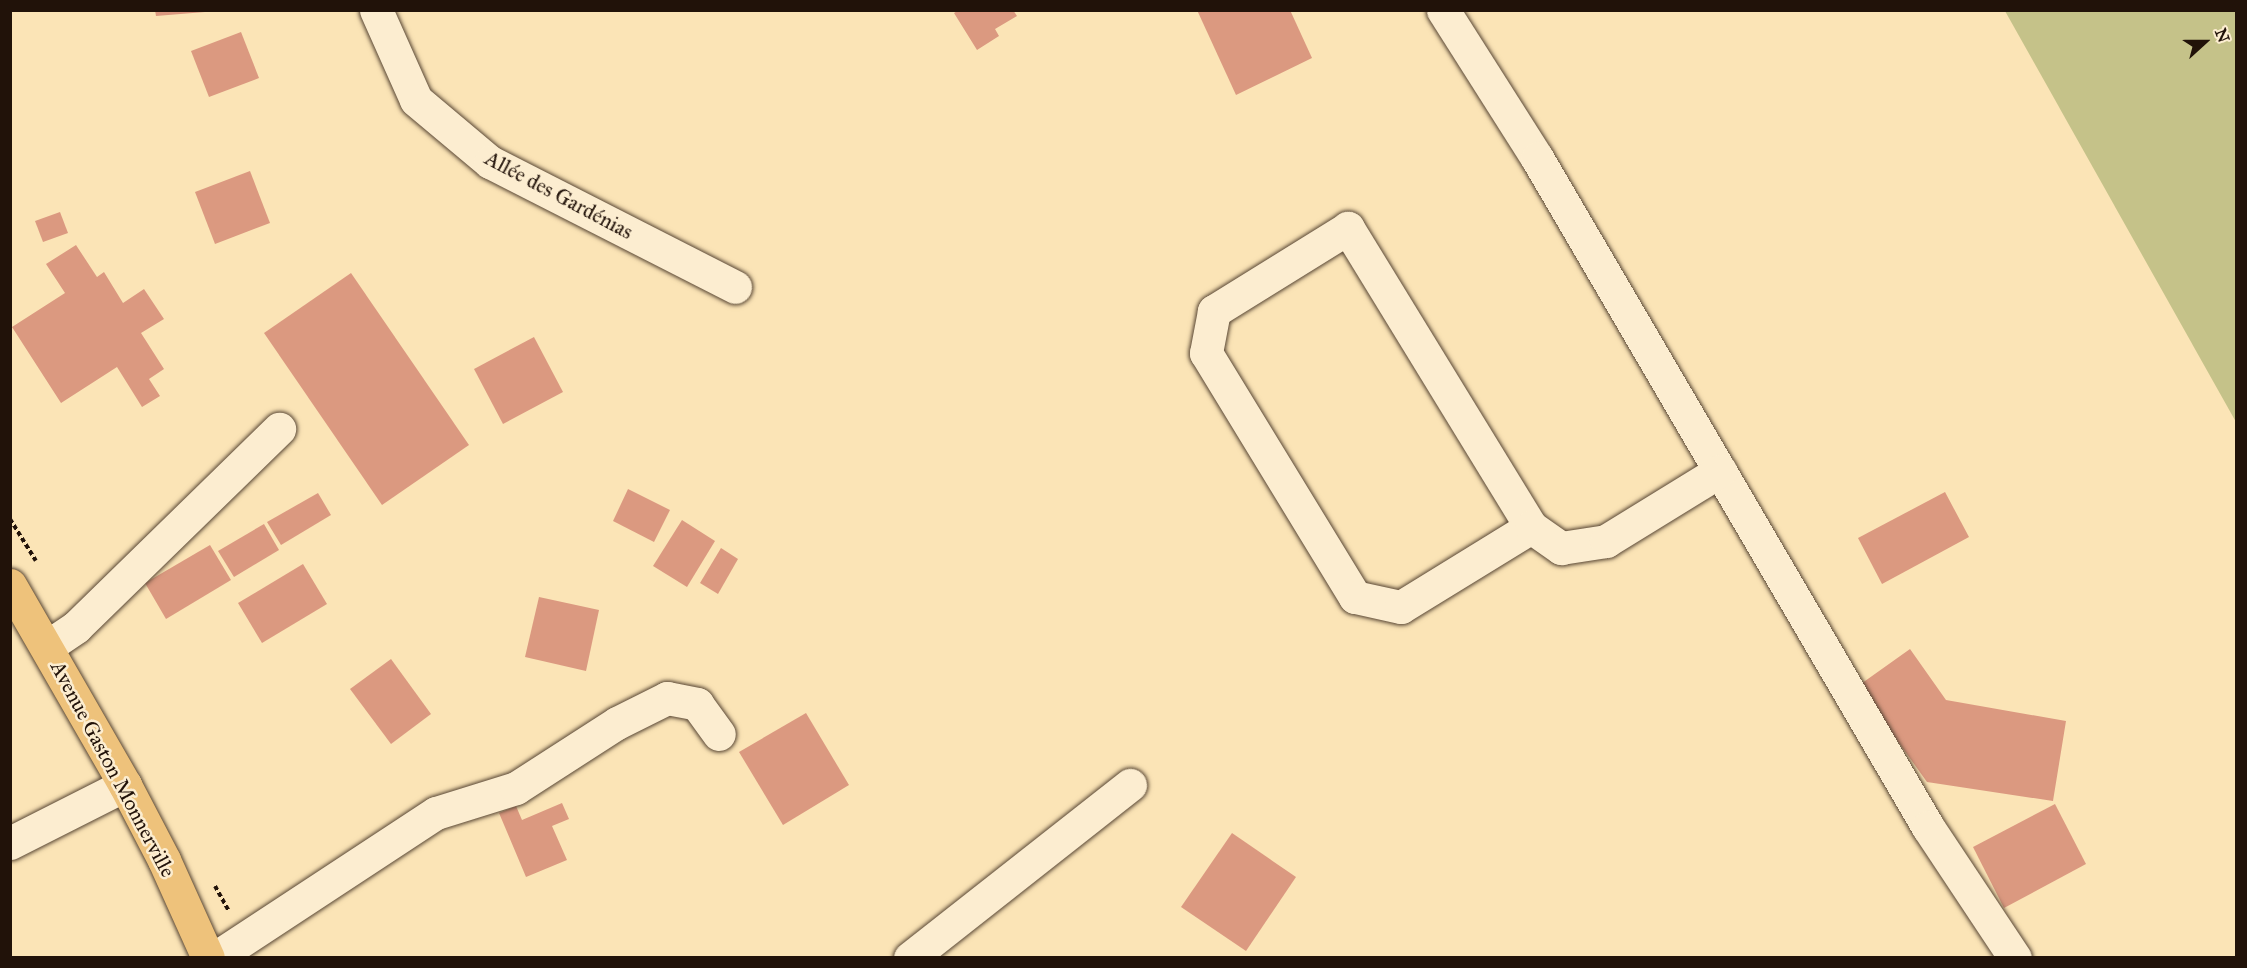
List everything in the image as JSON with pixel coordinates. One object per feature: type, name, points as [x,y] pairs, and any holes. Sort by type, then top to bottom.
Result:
[{"type":"main road","name":"Avenue Gaston Monnerville","points":[[10,585],[48,646],[125,784],[164,860],[208,957]]},
{"type":"street","name":"Allée des Gardénias","points":[[376,10],[416,100],[489,162],[735,287]]},
{"type":"street","points":[[1443,10],[1537,158],[1928,827],[2015,957]]},
{"type":"street","points":[[1531,527],[1401,607],[1355,597],[1206,353],[1214,310],[1348,228],[1531,527],[1561,548],[1606,541],[1720,471]]},
{"type":"street","points":[[48,646],[76,627],[279,429]]},
{"type":"street","points":[[215,957],[436,813],[516,788],[617,723],[667,698],[697,704],[719,734]]},
{"type":"street","points":[[10,843],[125,784]]},
{"type":"street","points":[[910,957],[1130,785]]},
{"type":"shaded area","points":[[2005,11],[2236,11],[2236,422]]},
{"type":"building","points":[[155,10],[205,10],[205,12],[156,16]]},
{"type":"building","points":[[959,10],[1013,10],[1017,16],[995,29],[999,36],[977,50],[954,13]]},
{"type":"building","points":[[1197,10],[1290,10],[1312,58],[1236,95]]},
{"type":"building","points":[[241,32],[259,78],[209,97],[191,51]]},
{"type":"building","points":[[250,171],[270,223],[215,244],[195,192]]},
{"type":"building","points":[[60,212],[68,233],[43,242],[35,221]]},
{"type":"building","points":[[76,245],[97,277],[104,272],[123,303],[144,289],[164,319],[141,333],[164,369],[149,379],[160,396],[142,407],[117,367],[61,403],[12,327],[65,293],[46,264]]},
{"type":"building","points":[[351,273],[469,445],[382,505],[264,333]]},
{"type":"building","points":[[534,337],[563,392],[503,424],[474,369]]},
{"type":"building","points":[[628,489],[670,510],[654,542],[613,521]]},
{"type":"building","points":[[1945,492],[1969,537],[1882,584],[1858,538]]},
{"type":"building","points":[[318,493],[331,515],[281,545],[267,522]]},
{"type":"building","points":[[682,520],[715,541],[687,587],[653,566]]},
{"type":"building","points":[[264,524],[279,550],[234,577],[218,551]]},
{"type":"building","points":[[210,545],[231,580],[166,619],[145,583]]},
{"type":"building","points":[[721,548],[738,559],[718,594],[700,583]]},
{"type":"building","points":[[303,564],[327,604],[262,643],[238,603]]},
{"type":"building","points":[[539,597],[599,610],[586,671],[525,657]]},
{"type":"building","points":[[1910,649],[1946,700],[2066,721],[2053,801],[1927,782],[1858,686]]},
{"type":"building","points":[[391,659],[431,714],[391,744],[350,689]]},
{"type":"building","points":[[806,713],[849,785],[783,825],[739,752]]},
{"type":"building","points":[[562,803],[569,819],[552,826],[567,860],[526,877],[499,813],[516,806],[522,820]]},
{"type":"building","points":[[2055,804],[2086,864],[2004,908],[1973,847]]},
{"type":"building","points":[[1232,833],[1296,877],[1246,951],[1181,907]]}]
